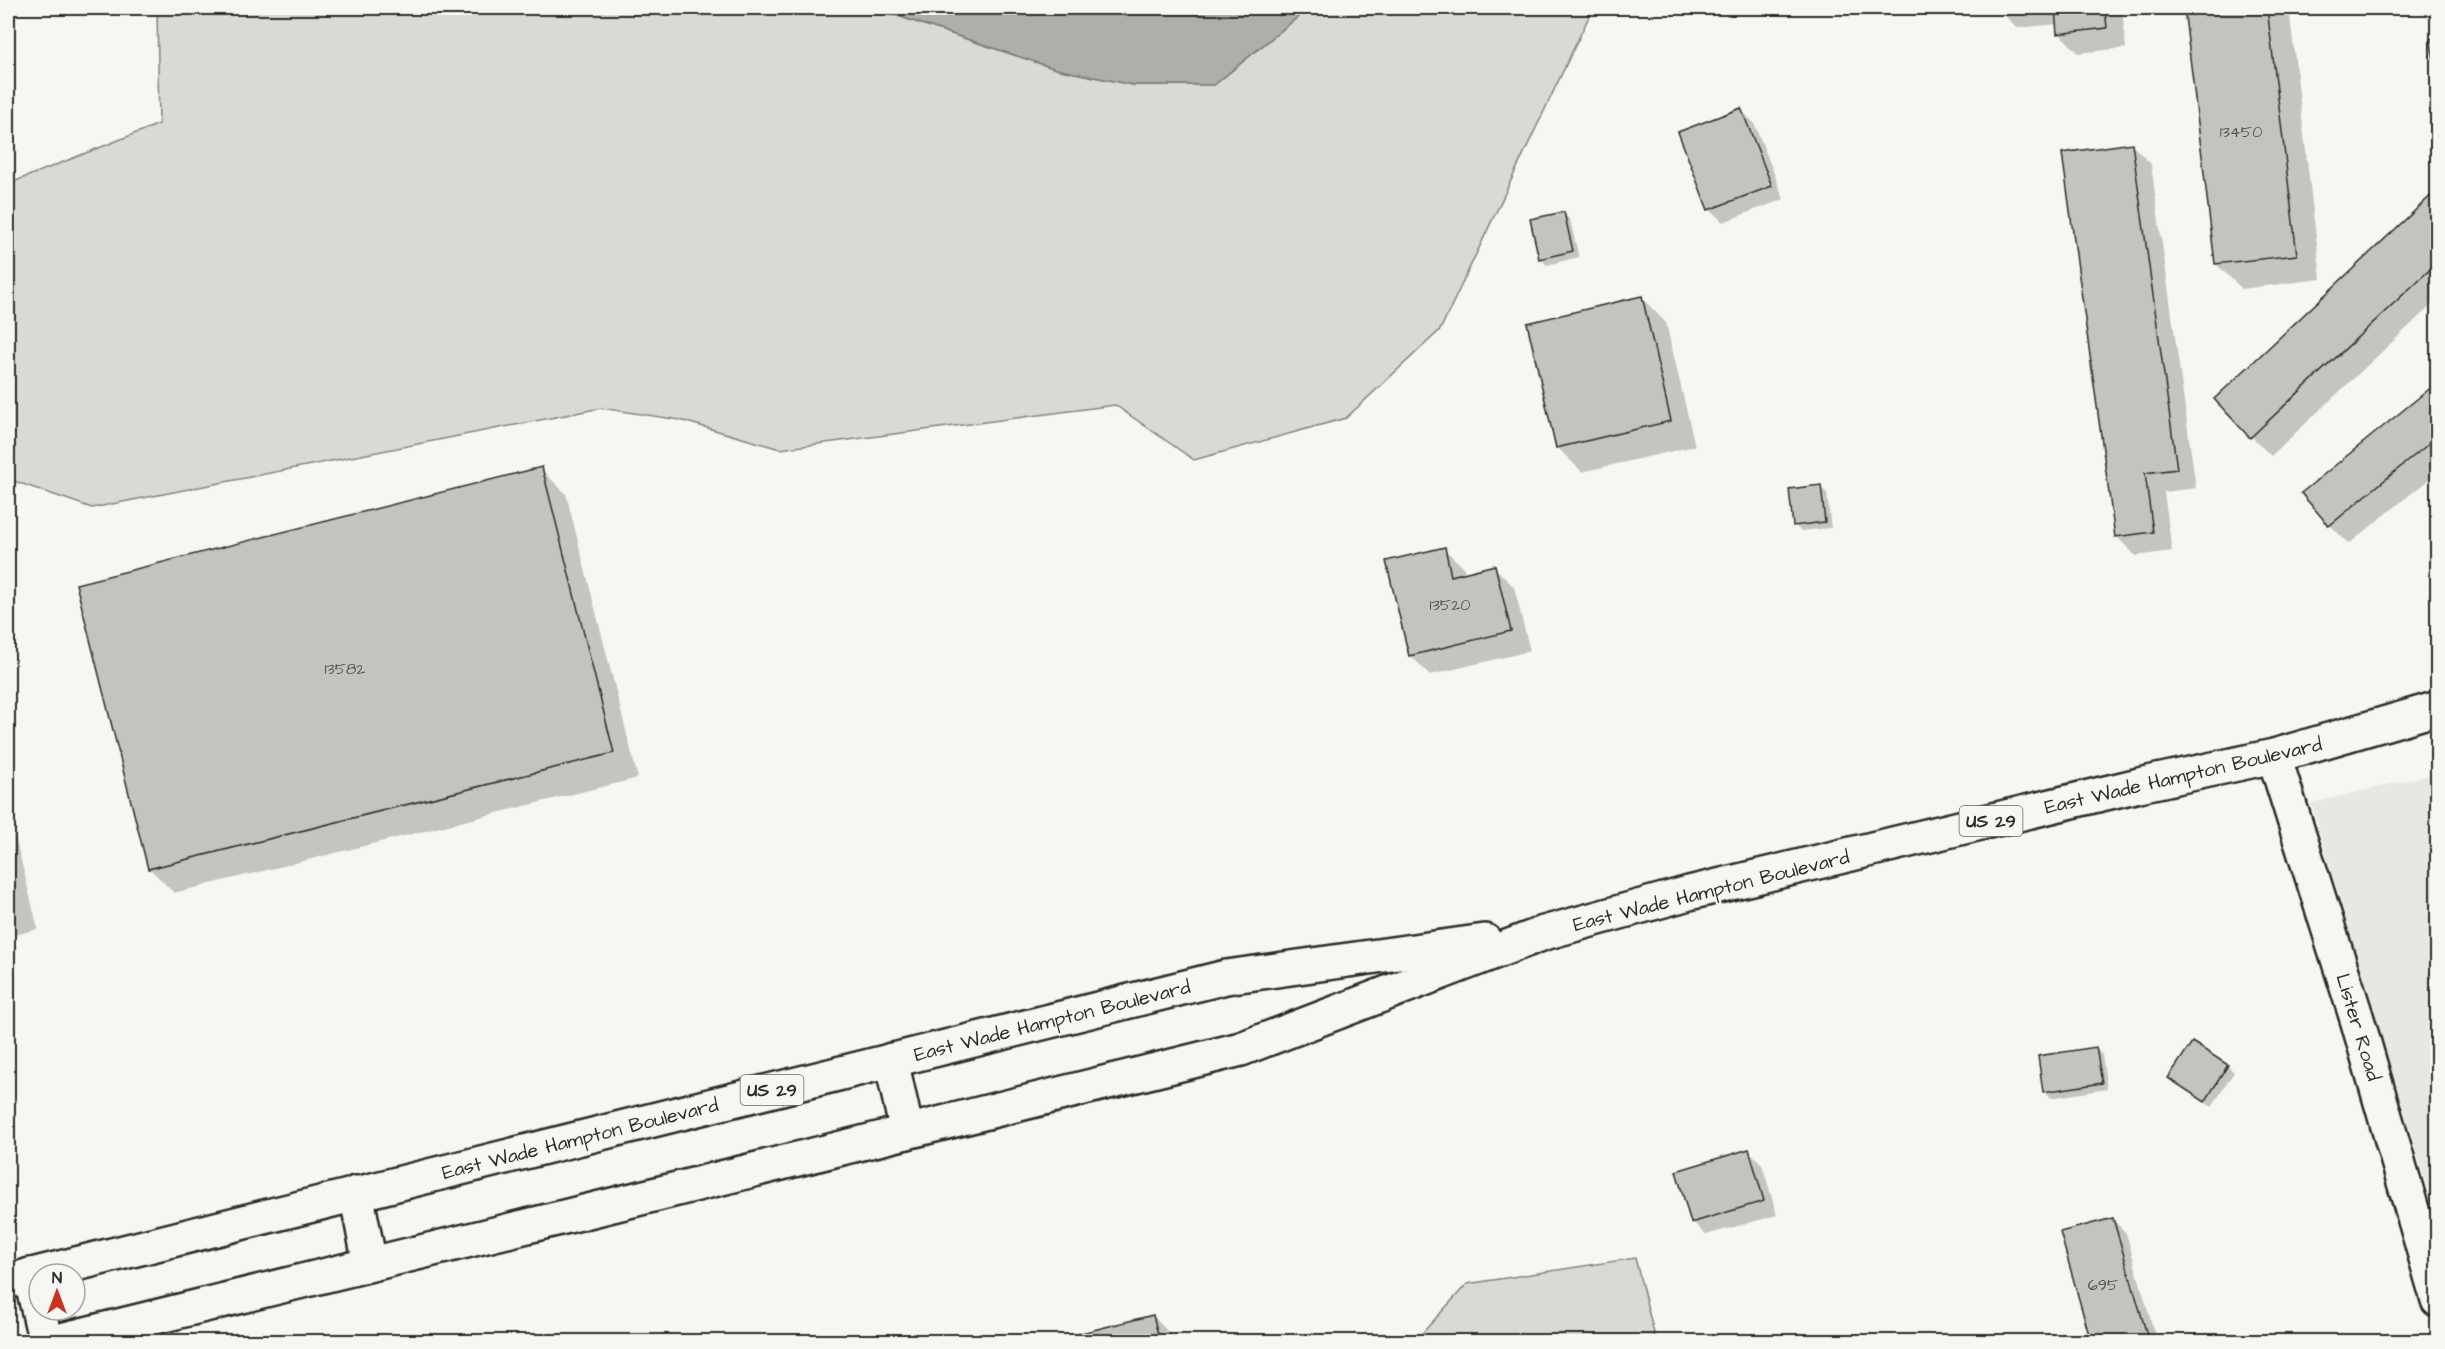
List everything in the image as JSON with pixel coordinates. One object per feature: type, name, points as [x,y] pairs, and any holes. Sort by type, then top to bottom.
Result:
[{"type":"main road","name":"East Wade Hampton Boulevard","points":[[53,1341],[1241,1049],[1544,933],[1689,893],[2139,785],[2274,756],[2438,708]]},
{"type":"main road","name":"Lister Road","points":[[2274,756],[2357,1018],[2438,1300]]},
{"type":"main road","name":"East Wade Hampton Boulevard","points":[[19,1278],[1226,977],[1544,933]]},
{"type":"main road","points":[[891,1060],[907,1132]]},
{"type":"main road","points":[[356,1193],[370,1264]]},
{"type":"main road","points":[[19,1278],[46,1341]]},
{"type":"shaded area","points":[[157,8],[874,8],[1056,69],[1133,85],[1214,85],[1309,8],[1593,8],[1440,330],[1346,418],[1194,460],[1115,405],[780,449],[680,420],[601,408],[92,508],[8,479],[8,184],[159,124]]},
{"type":"shaded area","points":[[874,8],[1309,8],[1214,85],[1133,85],[1056,69]]},
{"type":"shaded area","points":[[2438,773],[2437,1220],[2311,803]]},
{"type":"shaded area","points":[[1635,1258],[1656,1341],[1415,1341],[1467,1284]]},
{"type":"building","points":[[2055,8],[2105,8],[2107,28],[2057,34]]},
{"type":"building","points":[[2184,8],[2267,8],[2297,255],[2215,264]]},
{"type":"building","points":[[2438,37],[2438,80],[2430,39]]},
{"type":"building","points":[[1741,108],[1772,186],[1708,210],[1678,132]]},
{"type":"building","points":[[2132,143],[2177,469],[2145,473],[2153,532],[2115,537],[2062,153]]},
{"type":"building","points":[[2438,189],[2438,262],[2250,438],[2214,399]]},
{"type":"building","points":[[1564,212],[1573,251],[1539,259],[1530,219]]},
{"type":"building","points":[[1642,296],[1671,421],[1556,448],[1527,323]]},
{"type":"building","points":[[2438,382],[2438,436],[2329,526],[2301,493]]},
{"type":"building","points":[[542,467],[614,753],[148,869],[76,584]]},
{"type":"building","points":[[1821,485],[1825,522],[1793,526],[1789,489]]},
{"type":"building","points":[[1445,547],[1451,576],[1495,565],[1511,631],[1409,656],[1386,561]]},
{"type":"building","points":[[8,878],[14,904],[8,906]]},
{"type":"building","points":[[2192,1042],[2228,1065],[2205,1102],[2168,1078]]},
{"type":"building","points":[[2096,1047],[2102,1083],[2043,1092],[2038,1056]]},
{"type":"building","points":[[1749,1149],[1764,1201],[1691,1223],[1676,1171]]},
{"type":"building","points":[[2113,1218],[2147,1335],[2125,1342],[2091,1342],[2060,1232]]},
{"type":"building","points":[[1153,1315],[1160,1342],[1046,1342]]}]
